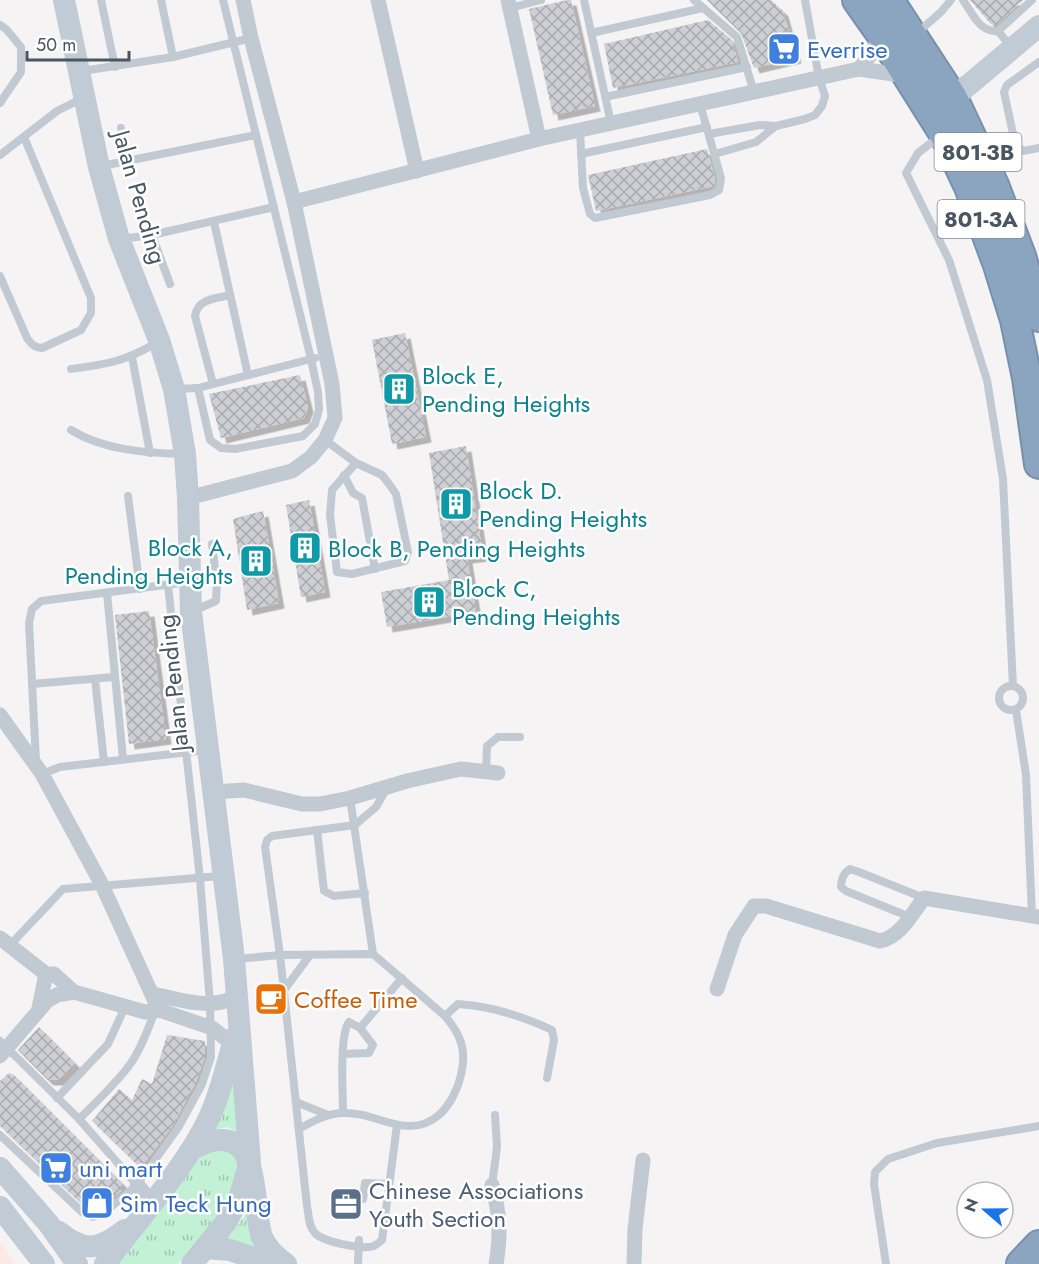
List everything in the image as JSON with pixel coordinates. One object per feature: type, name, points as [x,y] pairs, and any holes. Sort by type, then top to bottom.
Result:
[{"type":"highway","name":"801-3A","points":[[857,0],[944,134],[969,187],[998,264],[1015,320],[1039,464]]},
{"type":"highway","name":"801-3B","points":[[889,0],[953,98],[994,185],[1021,256],[1039,317]]},
{"type":"highway","points":[[1021,1264],[1039,1245]]},
{"type":"street","name":"Jalan Pending","points":[[64,0],[99,167],[119,239],[159,340],[174,389],[185,454],[188,498],[179,583],[191,612],[196,751],[214,792],[241,1021],[222,1082],[208,1119],[193,1148],[145,1193],[137,1221],[105,1264]]},
{"type":"street","points":[[188,498],[291,471],[311,457],[326,440],[335,418],[335,401],[318,357],[294,202],[243,0]]},
{"type":"street","points":[[378,0],[417,171]]},
{"type":"street","points":[[509,4],[539,139]]},
{"type":"street","points":[[953,98],[1039,26]]},
{"type":"street","points":[[859,69],[872,53],[881,34]]},
{"type":"street","points":[[294,202],[539,139],[859,69],[907,76]]},
{"type":"street","points":[[0,715],[39,770],[102,885],[152,994],[157,1011]]},
{"type":"street","points":[[214,792],[244,790],[302,804],[350,798],[461,769],[492,772]]},
{"type":"street","points":[[717,989],[735,935],[754,906],[766,906],[880,941],[890,939],[924,898],[1036,916]]},
{"type":"street","points":[[5,942],[45,974],[54,974],[74,992],[145,1012],[157,1011],[212,1028],[233,1044]]},
{"type":"street","points":[[39,1008],[45,974]]},
{"type":"street","points":[[2,1048],[39,1008],[57,995],[74,992]]},
{"type":"street","points":[[152,994],[176,1000],[210,1003],[227,1001],[238,993]]},
{"type":"street","points":[[241,1021],[250,1162],[262,1237],[273,1255],[286,1264]]},
{"type":"street","points":[[193,1148],[218,1140],[231,1141],[241,1148],[250,1162],[239,1199],[204,1259]]},
{"type":"street","points":[[634,1264],[635,1229],[644,1160]]},
{"type":"street","points":[[0,1168],[48,1223],[77,1264]]},
{"type":"street","points":[[492,1185],[500,1211],[500,1239],[496,1264]]},
{"type":"street","points":[[0,1207],[44,1264]]},
{"type":"street","points":[[48,1223],[79,1245],[90,1247],[109,1243],[137,1221]]},
{"type":"street","points":[[204,1259],[231,1250],[271,1264]]},
{"type":"lane","points":[[101,0],[116,67]]},
{"type":"lane","points":[[161,0],[173,57]]},
{"type":"lane","points":[[198,388],[210,440],[221,448],[235,449],[303,436],[315,424],[319,410],[318,357],[274,207],[223,0]]},
{"type":"lane","points":[[509,4],[541,0]]},
{"type":"lane","points":[[584,0],[610,123]]},
{"type":"lane","points":[[694,0],[737,37],[754,92]]},
{"type":"lane","points":[[581,154],[708,131],[760,125],[776,126],[815,115],[822,106],[825,96],[819,78],[806,0]]},
{"type":"lane","points":[[913,36],[941,12],[951,0]]},
{"type":"lane","points":[[963,0],[984,29],[991,32],[998,31],[1032,0]]},
{"type":"lane","points":[[591,33],[703,8]]},
{"type":"lane","points":[[0,25],[21,47],[21,72],[0,103]]},
{"type":"lane","points":[[998,31],[1012,49]]},
{"type":"lane","points":[[80,72],[173,57],[251,38]]},
{"type":"lane","points":[[1039,62],[1007,85],[1004,92],[1015,142],[1023,151],[1039,148]]},
{"type":"lane","points":[[605,97],[747,67]]},
{"type":"lane","points":[[0,155],[57,111],[85,97]]},
{"type":"lane","points":[[580,130],[583,188],[590,214],[595,218],[710,195],[719,190],[721,178],[700,104]]},
{"type":"lane","points":[[715,154],[756,142],[776,126]]},
{"type":"lane","points":[[121,128],[128,160]]},
{"type":"lane","points":[[944,134],[918,153],[906,173],[948,260],[987,380],[1004,479],[1013,686]]},
{"type":"lane","points":[[99,167],[256,135]]},
{"type":"lane","points":[[0,276],[32,346],[42,348],[81,330],[92,313],[91,298],[24,137]]},
{"type":"lane","points":[[119,239],[152,235],[274,207]]},
{"type":"lane","points":[[214,222],[248,375]]},
{"type":"lane","points":[[152,235],[170,284]]},
{"type":"lane","points":[[213,384],[195,316],[196,307],[201,302],[230,295]]},
{"type":"lane","points":[[70,369],[108,364],[132,357],[159,340]]},
{"type":"lane","points":[[132,357],[150,453]]},
{"type":"lane","points":[[174,389],[198,388],[318,357]]},
{"type":"lane","points":[[71,430],[84,438],[100,443],[150,453],[185,454]]},
{"type":"lane","points":[[326,440],[356,464],[382,475],[396,494],[408,552],[405,561],[352,574],[337,572],[330,515],[332,490],[356,464]]},
{"type":"lane","points":[[344,475],[353,493],[362,498],[375,569]]},
{"type":"lane","points":[[128,496],[140,589]]},
{"type":"lane","points":[[191,612],[216,601],[217,584],[212,544]]},
{"type":"lane","points":[[0,1135],[82,1212],[93,1216],[105,1212],[145,1193],[202,1084],[211,1057],[212,1028],[200,879],[196,751],[179,583],[41,601],[32,609],[29,623],[39,770],[196,751]]},
{"type":"lane","points":[[106,593],[123,759]]},
{"type":"lane","points":[[32,684],[114,677]]},
{"type":"lane","points":[[95,679],[104,762]]},
{"type":"lane","points":[[1013,686],[1020,690],[1024,697],[1022,705],[1016,710],[1004,708],[999,698],[1005,687],[1013,686]]},
{"type":"lane","points":[[1016,710],[1026,775],[1036,916]]},
{"type":"lane","points":[[492,772],[487,746],[498,737],[520,737]]},
{"type":"lane","points":[[387,787],[376,807],[355,825],[272,836],[267,840],[265,847],[280,955],[310,1225],[316,1234],[331,1242],[374,1246],[382,1240],[397,1125]]},
{"type":"lane","points":[[350,798],[373,954]]},
{"type":"lane","points":[[317,830],[324,891],[334,896],[365,893]]},
{"type":"lane","points":[[910,917],[846,891],[841,886],[845,872],[850,869],[860,872],[924,898]]},
{"type":"lane","points":[[5,942],[63,888],[225,876]]},
{"type":"lane","points":[[234,959],[280,955],[373,954],[445,1016],[462,1040],[463,1068],[459,1084],[446,1107],[430,1122],[417,1127],[397,1125],[343,1113],[320,1118],[299,1129]]},
{"type":"lane","points":[[284,990],[310,955]]},
{"type":"lane","points":[[360,1028],[402,978]]},
{"type":"lane","points":[[445,1016],[459,1004],[481,1005],[552,1030],[554,1040],[548,1078]]},
{"type":"lane","points":[[57,1098],[108,1044],[125,1007]]},
{"type":"lane","points":[[79,1119],[117,1081],[132,1062],[157,1011]]},
{"type":"lane","points":[[343,1113],[344,1028],[349,1022],[360,1028],[373,1045],[369,1053],[344,1054]]},
{"type":"lane","points":[[2,1048],[79,1119],[145,1193]]},
{"type":"lane","points":[[296,1102],[329,1116]]},
{"type":"lane","points":[[492,1185],[497,1147],[495,1115]]},
{"type":"lane","points":[[886,1264],[874,1184],[875,1172],[888,1159],[937,1143],[1039,1126]]},
{"type":"lane","points":[[363,1199],[365,1183],[389,1184]]},
{"type":"lane","points":[[358,1264],[359,1243]]},
{"type":"shaded area","points":[[0,1241],[16,1264],[0,1264]]},
{"type":"green space","points":[[233,1077],[238,1134],[228,1127],[213,1130]]},
{"type":"green space","points":[[204,1151],[230,1151],[239,1160],[239,1179],[235,1189],[213,1224],[178,1264],[116,1264]]},
{"type":"green space","points":[[250,1209],[264,1257],[224,1242]]},
{"type":"building","points":[[571,0],[595,106],[553,115],[529,9]]},
{"type":"building","points":[[707,0],[771,0],[783,11],[796,58],[754,68],[741,33]]},
{"type":"building","points":[[970,0],[1023,0],[996,25],[991,24]]},
{"type":"building","points":[[708,20],[732,40],[738,62],[613,88],[604,44]]},
{"type":"building","points":[[707,149],[715,178],[714,186],[596,211],[588,175]]},
{"type":"building","name":"Block E, Pending Heights","points":[[405,333],[426,437],[392,444],[372,340]]},
{"type":"building","points":[[300,375],[308,407],[304,418],[221,438],[209,394]]},
{"type":"building","points":[[466,446],[483,556],[467,558],[476,612],[387,627],[381,592],[449,580],[429,453]]},
{"type":"building","name":"Block B, Pending Heights","points":[[309,500],[325,592],[301,597],[286,505]]},
{"type":"building","name":"Block A, Pending Heights","points":[[263,511],[279,603],[247,610],[233,519]]},
{"type":"building","points":[[149,611],[166,739],[129,744],[115,615]]},
{"type":"building","points":[[39,1027],[75,1063],[58,1080],[48,1080],[18,1050]]},
{"type":"building","points":[[167,1035],[205,1041],[205,1056],[196,1082],[173,1125],[141,1168],[92,1121],[119,1089],[132,1100],[142,1079],[152,1084]]},
{"type":"building","points":[[9,1073],[14,1075],[121,1182],[122,1190],[102,1207],[93,1210],[85,1207],[0,1126],[0,1081]]},
{"type":"place","name":"Everrise","points":[[784,49]]},
{"type":"place","name":"Block E, Pending Heights","points":[[399,389]]},
{"type":"place","name":"Block D. Pending Heights","points":[[456,504]]},
{"type":"place","name":"Block B, Pending Heights","points":[[305,548]]},
{"type":"place","name":"Block A, Pending Heights","points":[[256,561]]},
{"type":"place","name":"Block C, Pending Heights","points":[[429,602]]},
{"type":"place","name":"Coffee Time","points":[[271,999]]},
{"type":"place","name":"uni mart","points":[[56,1168]]},
{"type":"place","name":"Sim Teck Hung","points":[[97,1203]]},
{"type":"place","name":"Chinese Associations Youth Section","points":[[346,1204]]}]
